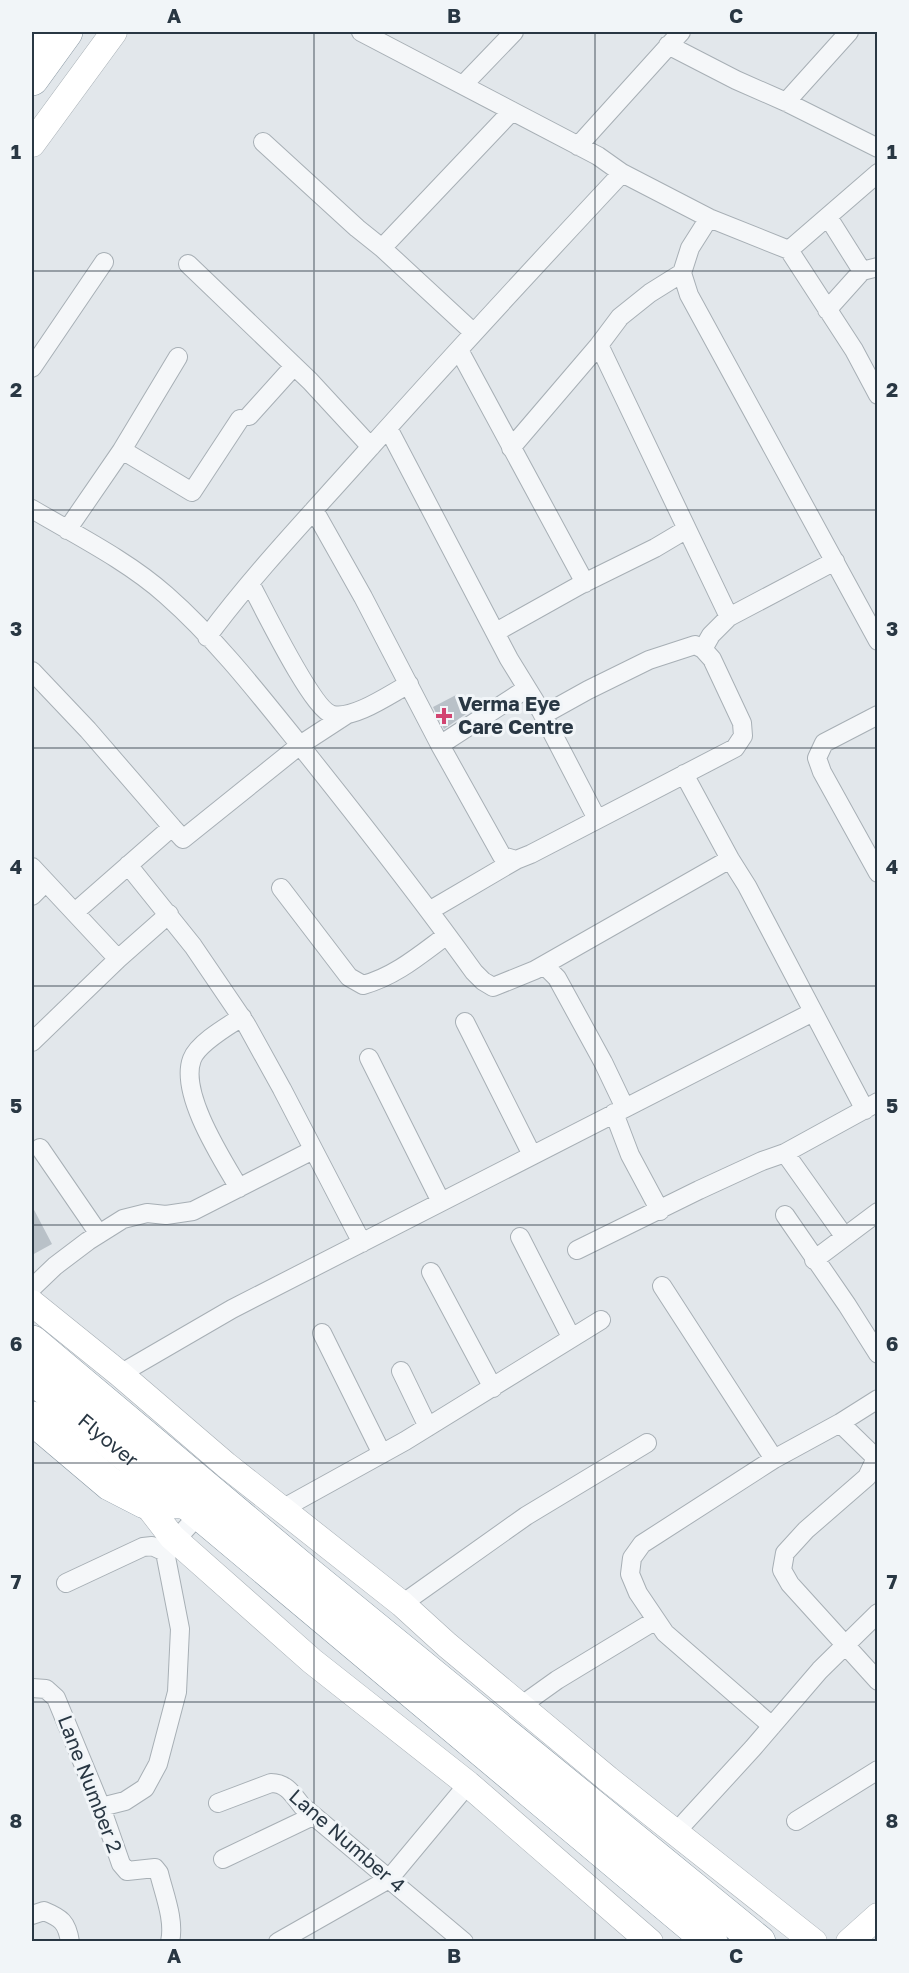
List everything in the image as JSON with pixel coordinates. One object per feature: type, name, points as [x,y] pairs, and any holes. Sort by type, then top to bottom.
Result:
[{"type":"highway","points":[[32,37],[36,32]]},
{"type":"highway","points":[[32,79],[66,32]]},
{"type":"highway","points":[[32,1342],[306,1572],[759,1941]]},
{"type":"highway","name":"Flyover","points":[[32,1377],[193,1507],[711,1941]]},
{"type":"highway","points":[[32,1418],[71,1453],[111,1484],[145,1502],[193,1507]]},
{"type":"street","points":[[32,144],[114,32]]},
{"type":"street","points":[[361,32],[709,218],[789,250],[854,350],[878,394]]},
{"type":"street","points":[[463,85],[514,32]]},
{"type":"street","points":[[786,102],[849,32]]},
{"type":"street","points":[[578,146],[675,38],[736,80],[878,148]]},
{"type":"street","points":[[382,249],[512,111]]},
{"type":"street","points":[[263,142],[474,333]]},
{"type":"street","points":[[207,637],[250,583],[314,510],[622,173]]},
{"type":"street","points":[[789,250],[878,173]]},
{"type":"street","points":[[827,310],[870,269],[828,217]]},
{"type":"street","points":[[709,218],[690,248],[682,273],[689,295],[878,641]]},
{"type":"street","points":[[32,368],[104,262]]},
{"type":"street","points":[[188,264],[294,366],[371,447]]},
{"type":"street","points":[[511,448],[620,317],[650,293],[682,273]]},
{"type":"street","points":[[599,345],[729,617]]},
{"type":"street","points":[[459,350],[585,583]]},
{"type":"street","points":[[67,530],[122,450],[178,357]]},
{"type":"street","points":[[122,450],[192,492],[245,417],[294,366]]},
{"type":"street","points":[[388,428],[597,819]]},
{"type":"street","points":[[32,509],[110,555],[165,594],[207,637],[254,687],[392,860],[474,972],[493,987],[544,965],[730,859]]},
{"type":"street","points":[[314,510],[502,856],[516,860]]},
{"type":"street","points":[[496,632],[687,529]]},
{"type":"street","points":[[703,649],[711,635],[729,617],[835,561]]},
{"type":"street","points":[[250,583],[307,687],[322,708],[331,715],[346,715]]},
{"type":"street","points":[[429,911],[516,860],[735,748],[743,736],[742,723],[712,659],[703,649],[695,645],[649,660],[543,715]]},
{"type":"street","points":[[32,671],[88,730],[183,839],[300,745],[346,715],[409,684]]},
{"type":"street","points":[[440,745],[526,689]]},
{"type":"street","points":[[878,715],[824,743],[817,758],[822,772],[878,873]]},
{"type":"street","points":[[577,1250],[709,1185],[785,1153],[871,1106],[813,1011],[684,774]]},
{"type":"street","points":[[75,912],[172,826]]},
{"type":"street","points":[[128,865],[194,946],[242,1017],[362,1243]]},
{"type":"street","points":[[32,867],[118,959]]},
{"type":"street","points":[[32,896],[46,882]]},
{"type":"street","points":[[281,888],[350,977],[363,985],[378,981],[402,968],[447,935]]},
{"type":"street","points":[[32,1041],[169,914]]},
{"type":"street","points":[[544,965],[556,978],[603,1062],[620,1111],[630,1155],[660,1211]]},
{"type":"street","points":[[120,1374],[232,1309],[813,1011]]},
{"type":"street","points":[[239,1188],[213,1144],[195,1104],[190,1082],[192,1058],[206,1042],[242,1017]]},
{"type":"street","points":[[465,1022],[532,1155]]},
{"type":"street","points":[[369,1058],[441,1202]]},
{"type":"street","points":[[40,1148],[99,1234]]},
{"type":"street","points":[[32,1288],[55,1266],[123,1219],[147,1213],[166,1215],[193,1211],[313,1150]]},
{"type":"street","points":[[785,1153],[844,1236]]},
{"type":"street","points":[[814,1260],[878,1212]]},
{"type":"street","points":[[785,1215],[878,1354]]},
{"type":"street","points":[[520,1237],[571,1337]]},
{"type":"street","points":[[431,1272],[493,1388]]},
{"type":"street","points":[[662,1286],[774,1460]]},
{"type":"street","points":[[32,1303],[120,1374],[226,1465],[402,1604],[447,1645],[522,1705],[608,1779],[814,1941]]},
{"type":"street","points":[[282,1509],[429,1427],[601,1320]]},
{"type":"street","points":[[322,1333],[382,1454]]},
{"type":"street","points":[[402,1371],[429,1427]]},
{"type":"street","points":[[772,1726],[665,1633],[638,1593],[630,1574],[632,1558],[642,1544],[774,1460],[840,1423],[878,1398]]},
{"type":"street","points":[[840,1423],[874,1464],[785,1553],[782,1570],[790,1584],[878,1681]]},
{"type":"street","points":[[402,1604],[526,1516],[647,1443]]},
{"type":"street","points":[[145,1502],[171,1546],[468,1784],[650,1941]]},
{"type":"street","points":[[101,1807],[125,1801],[145,1788],[158,1764],[177,1692],[180,1629],[171,1546],[193,1507]]},
{"type":"street","points":[[66,1583],[143,1547],[171,1546]]},
{"type":"street","points":[[676,1832],[820,1670],[878,1613]]},
{"type":"street","points":[[522,1705],[557,1680],[656,1620]]},
{"type":"street","name":"Lane Number 2","points":[[32,1688],[46,1689],[56,1698],[101,1807],[121,1864],[127,1870],[150,1867],[155,1868],[159,1873],[172,1934],[170,1941]]},
{"type":"street","points":[[796,1821],[878,1770]]},
{"type":"street","name":"Lane Number 4","points":[[218,1803],[271,1783],[280,1783],[313,1816],[464,1941]]},
{"type":"street","points":[[278,1941],[389,1879],[468,1784]]},
{"type":"street","points":[[223,1859],[313,1816]]},
{"type":"street","points":[[32,1915],[44,1911],[61,1918],[70,1941]]},
{"type":"street","points":[[849,1941],[878,1916]]},
{"type":"building","points":[[456,695],[466,714],[444,729],[433,707]]},
{"type":"building","points":[[32,1206],[52,1244],[32,1255]]},
{"type":"place","name":"Verma Eye Care Centre","points":[[444,716]]}]
